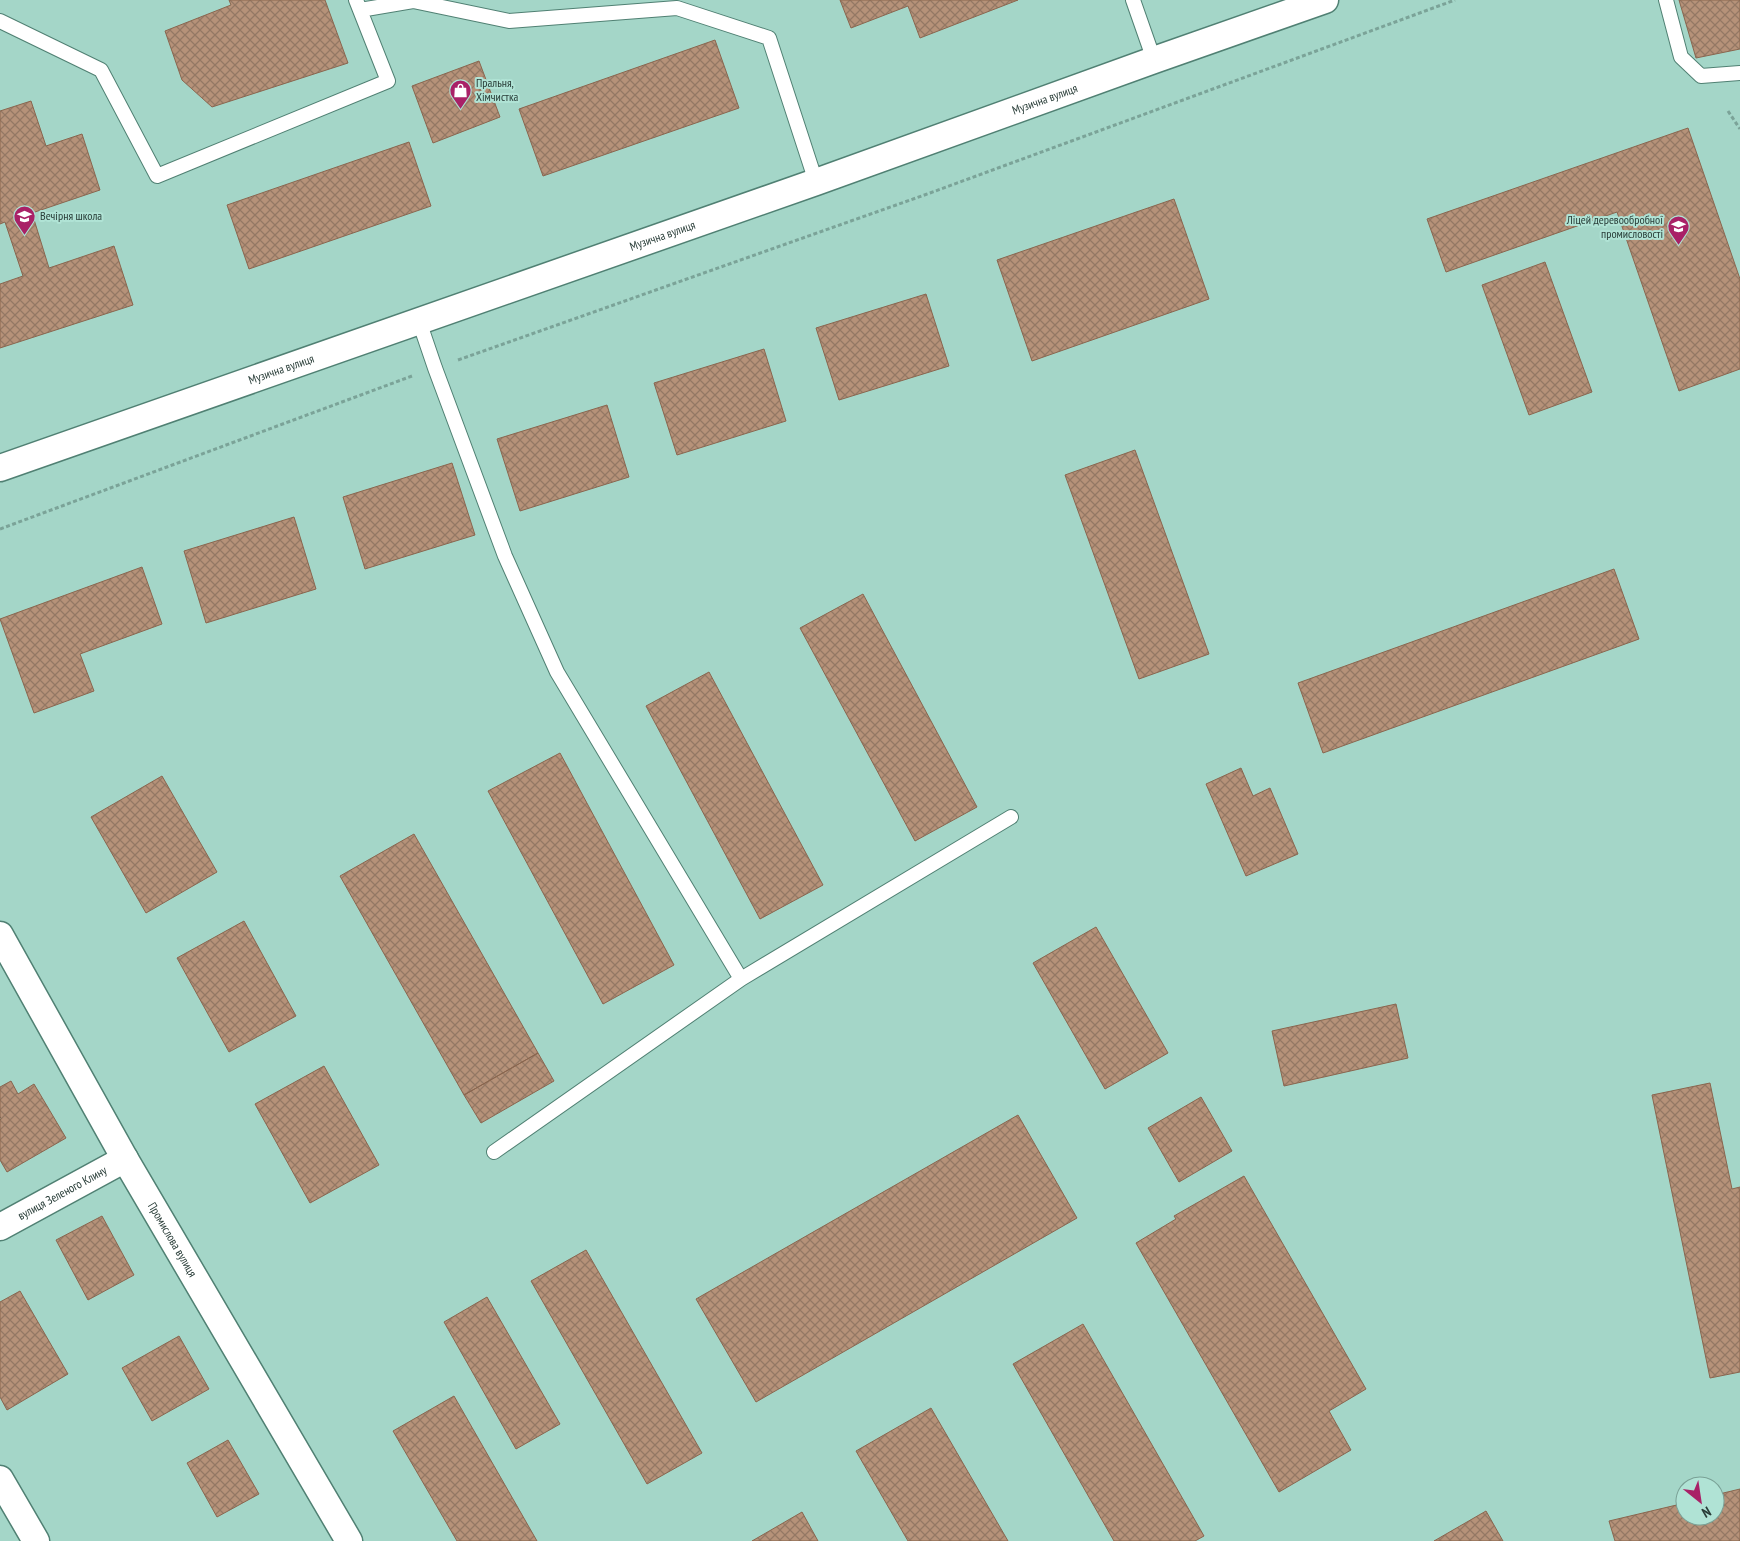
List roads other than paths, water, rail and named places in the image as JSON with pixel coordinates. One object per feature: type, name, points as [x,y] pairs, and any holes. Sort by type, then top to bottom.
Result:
[{"type":"street","name":"Музична вулиця","points":[[0,468],[816,182],[1325,0]]},
{"type":"street","name":"Промислова вулиця","points":[[0,935],[125,1159],[349,1541]]},
{"type":"street","name":"вулиця Зеленого Клину","points":[[0,1227],[125,1159]]},
{"type":"street","points":[[0,1479],[36,1541]]},
{"type":"lane","points":[[1133,0],[1154,60]]},
{"type":"lane","points":[[1666,0],[1681,57],[1701,76],[1740,73]]},
{"type":"lane","points":[[0,21],[101,70],[157,176],[388,81],[358,5],[413,1],[509,21],[677,8],[768,38],[816,182]]},
{"type":"lane","points":[[419,321],[505,556],[557,672],[741,980]]},
{"type":"lane","points":[[494,1152],[741,980],[1011,817]]},
{"type":"place","name":"Пральня, Хімчистка","points":[[460,109]]},
{"type":"place","name":"Вечірня школа","points":[[24,235]]},
{"type":"place","name":"Ліцей деревообробної промисловості","points":[[1679,246]]}]
